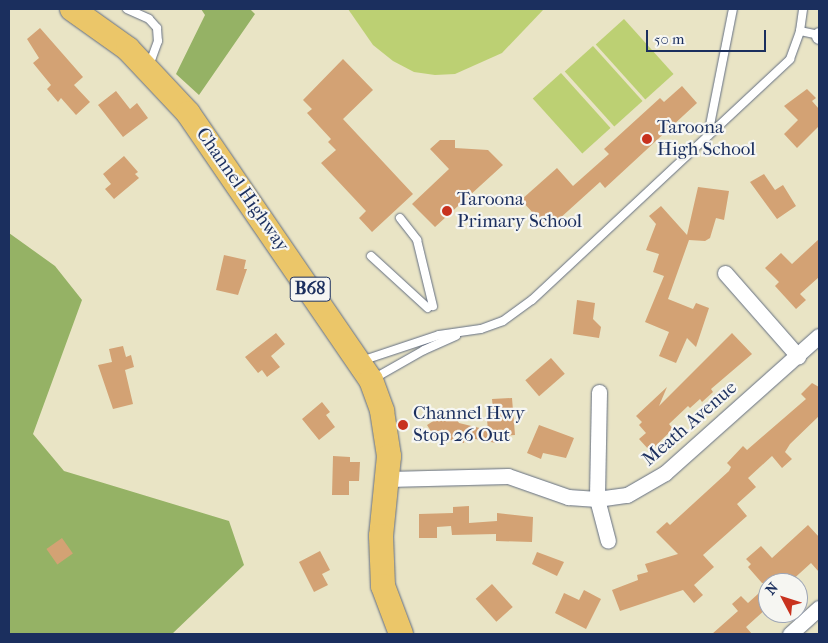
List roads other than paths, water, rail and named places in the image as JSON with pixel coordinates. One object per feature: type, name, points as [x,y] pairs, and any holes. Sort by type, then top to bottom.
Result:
[{"type":"main road","name":"Channel Highway","points":[[72,9],[110,35],[148,68],[202,132],[366,370],[388,442],[388,479],[381,563],[388,606],[401,634]]},
{"type":"street","points":[[725,273],[798,356]]},
{"type":"street","name":"Meath Avenue","points":[[388,479],[508,476],[550,492],[597,499],[627,495],[653,482],[819,336]]},
{"type":"street","points":[[599,392],[597,499],[608,541]]},
{"type":"street","points":[[790,634],[819,608]]},
{"type":"lane","points":[[127,9],[149,19],[157,28],[158,41],[148,68]]},
{"type":"lane","points":[[708,136],[733,9]]},
{"type":"lane","points":[[366,370],[424,350],[463,333],[503,321],[532,300],[790,59],[800,31],[804,9]]},
{"type":"lane","points":[[800,31],[819,35]]},
{"type":"lane","points":[[371,256],[431,307],[417,240],[400,218]]},
{"type":"lane","points":[[366,370],[439,335],[463,333]]},
{"type":"place","name":"Taroona High School","points":[[647,139]]},
{"type":"place","name":"Taroona Primary School","points":[[447,211]]},
{"type":"place","name":"Channel Hwy Stop 26 Out","points":[[403,425]]}]
